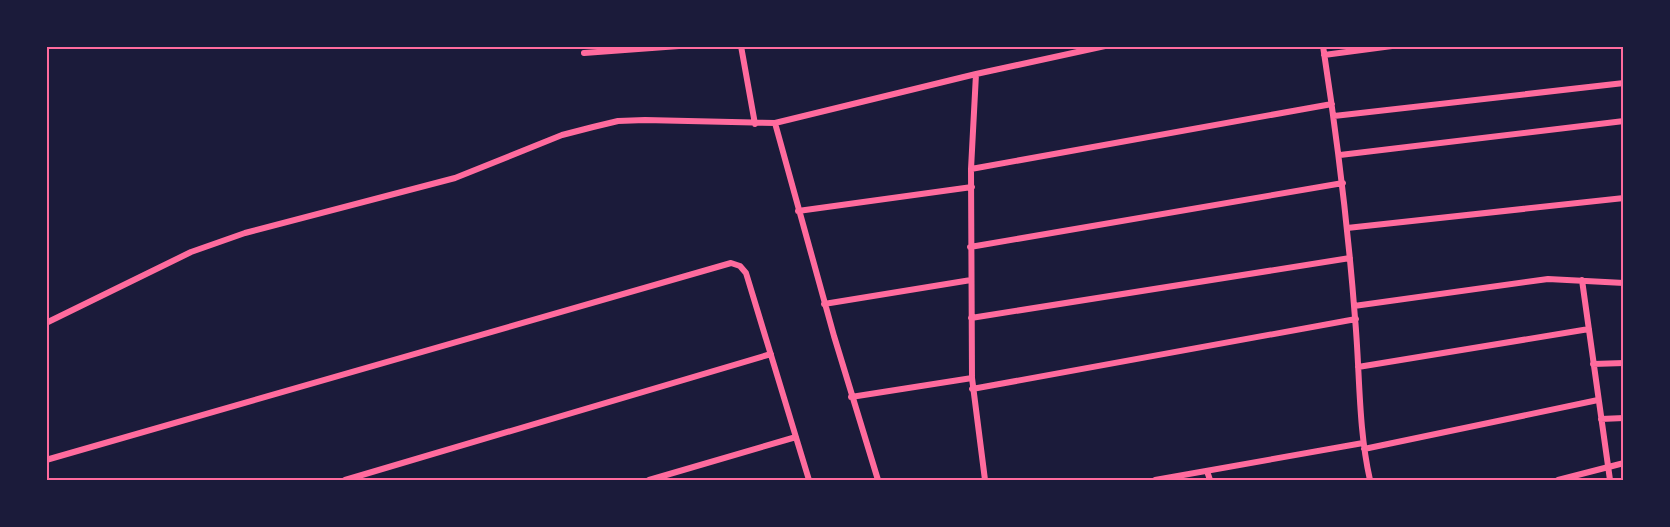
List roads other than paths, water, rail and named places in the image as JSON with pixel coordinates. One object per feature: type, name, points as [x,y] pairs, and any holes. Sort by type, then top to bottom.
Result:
[{"type":"street","points":[[584,53],[679,46]]},
{"type":"street","points":[[741,46],[755,124]]},
{"type":"street","points":[[46,323],[191,252],[245,233],[455,178],[562,135],[618,121],[775,123],[976,74],[1105,46]]},
{"type":"street","points":[[1323,46],[1340,155],[1356,319],[1364,446],[1370,480]]},
{"type":"street","points":[[1324,55],[1392,46]]},
{"type":"street","points":[[976,74],[970,247],[972,389],[985,480]]},
{"type":"street","points":[[1334,116],[1623,83]]},
{"type":"street","points":[[971,169],[1332,104]]},
{"type":"street","points":[[1340,155],[1623,121]]},
{"type":"street","points":[[775,123],[824,304],[878,480]]},
{"type":"street","points":[[970,247],[1343,183]]},
{"type":"street","points":[[798,211],[972,187]]},
{"type":"street","points":[[1347,228],[1623,198]]},
{"type":"street","points":[[971,318],[1350,258]]},
{"type":"street","points":[[46,460],[730,263],[740,266],[746,273],[809,480]]},
{"type":"street","points":[[1354,306],[1548,279],[1623,283]]},
{"type":"street","points":[[824,304],[970,280]]},
{"type":"street","points":[[1582,280],[1610,480]]},
{"type":"street","points":[[972,389],[1356,319]]},
{"type":"street","points":[[1358,367],[1589,329]]},
{"type":"street","points":[[345,480],[771,354]]},
{"type":"street","points":[[1593,364],[1623,363]]},
{"type":"street","points":[[851,397],[972,378]]},
{"type":"street","points":[[1155,480],[1364,446],[1598,400]]},
{"type":"street","points":[[1601,419],[1623,418]]},
{"type":"street","points":[[649,480],[796,437]]},
{"type":"street","points":[[1558,480],[1608,465],[1623,463]]},
{"type":"street","points":[[1208,471],[1210,480]]}]
